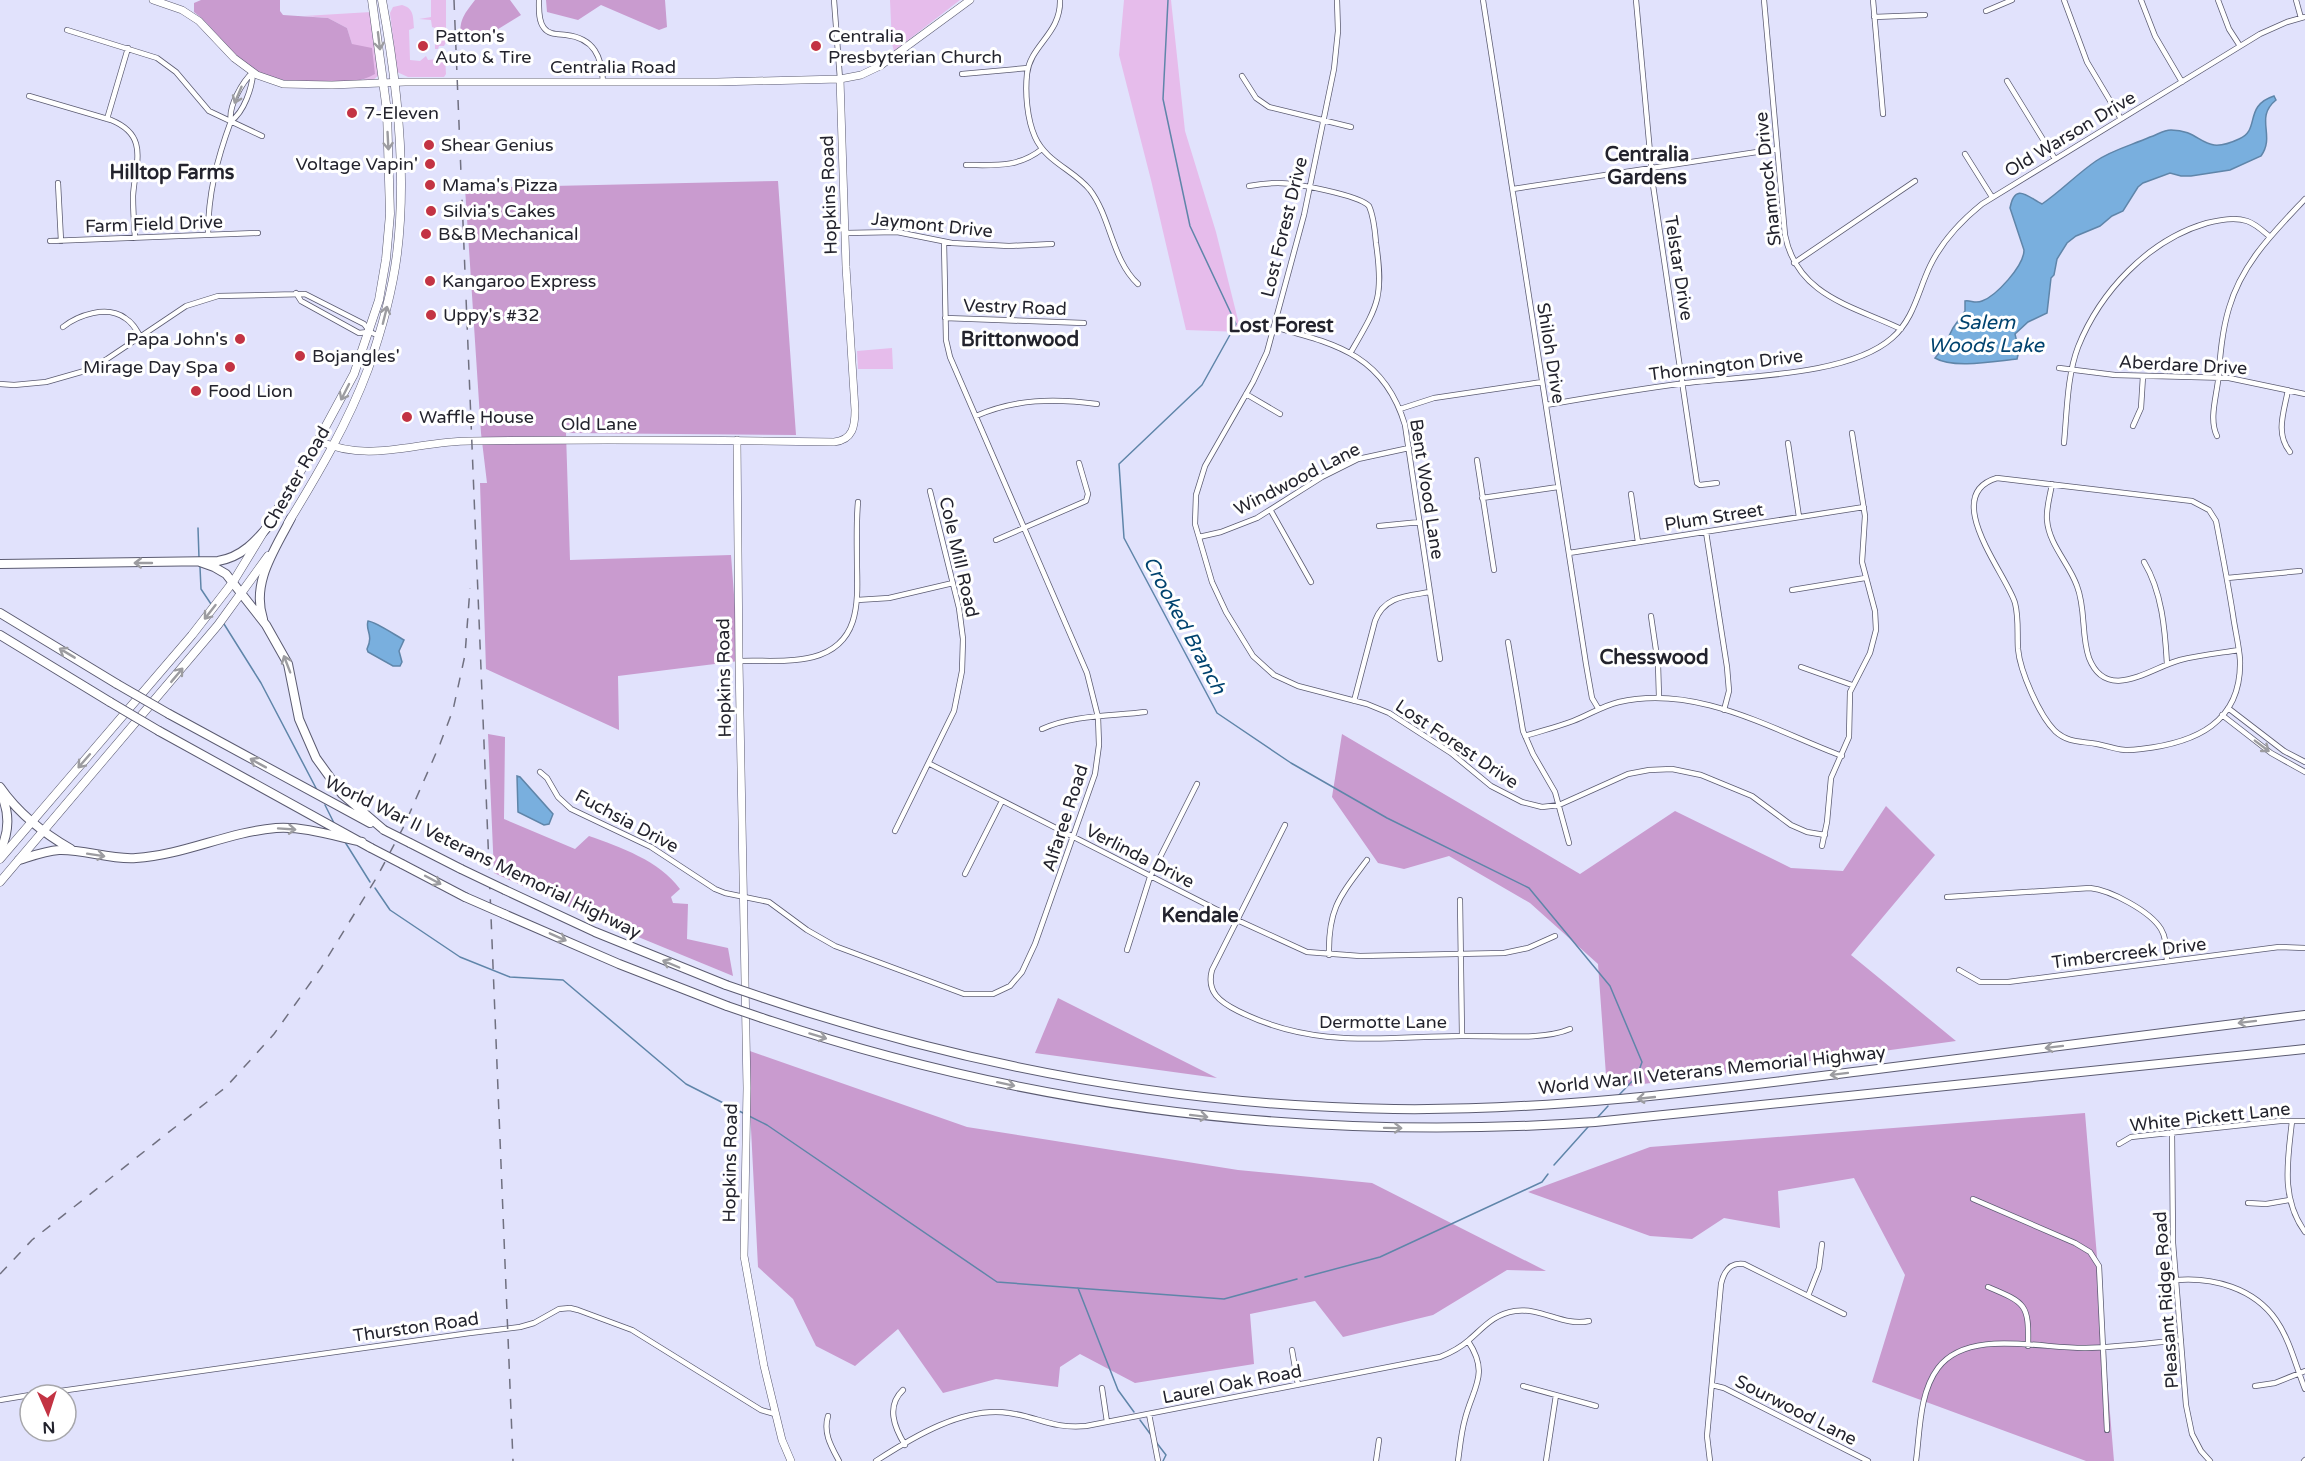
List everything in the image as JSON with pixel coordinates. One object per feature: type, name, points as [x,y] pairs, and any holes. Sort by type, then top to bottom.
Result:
[{"type":"highway","points":[[266,625],[260,607],[261,581],[291,518]]},
{"type":"highway","points":[[0,564],[225,560],[238,555],[254,542],[271,523]]},
{"type":"highway","points":[[200,562],[220,570],[233,582],[266,625],[288,664],[299,718],[316,758],[342,794],[384,830]]},
{"type":"highway","name":"World War II Veterans Memorial Highway","points":[[0,613],[117,684],[303,788],[461,869],[595,932],[726,985],[901,1040],[1090,1081],[1254,1102],[1395,1109],[1520,1107],[1643,1098],[2305,1015]]},
{"type":"highway","name":"World War II Veterans Memorial Highway","points":[[0,635],[159,731],[371,848],[465,897],[619,964],[762,1018],[909,1062],[1060,1095],[1128,1107],[1224,1119],[1376,1128],[1480,1128],[1595,1122],[2305,1049]]},
{"type":"highway","points":[[0,788],[16,808],[32,822],[75,852]]},
{"type":"highway","points":[[0,788],[6,804],[8,820],[6,837],[0,851]]},
{"type":"highway","points":[[19,860],[61,850],[120,858],[149,857],[182,851],[233,835],[278,828],[311,831],[362,842]]},
{"type":"main road","name":"Centralia Road","points":[[153,0],[182,10],[199,21],[234,58],[253,72],[275,82],[293,85],[394,82],[840,80],[861,75],[880,66],[970,0]]},
{"type":"main road","name":"Chester Road","points":[[0,859],[192,634],[233,582],[319,441],[354,374],[370,332],[383,277],[390,225],[390,181],[384,83],[372,0]]},
{"type":"main road","name":"Chester Road","points":[[0,882],[179,672],[242,594],[291,518],[332,447],[360,388],[379,336],[396,263],[399,229],[400,170],[394,82],[382,0]]},
{"type":"main road","name":"Hopkins Road","points":[[791,1461],[775,1414],[744,1256],[746,1115],[737,440],[839,441],[847,438],[853,430],[855,410],[845,233],[840,80]]},
{"type":"main road","name":"Old Lane","points":[[319,441],[347,451],[368,452],[469,441],[737,440]]},
{"type":"street","points":[[539,0],[541,23],[545,30],[553,34],[575,36],[588,42],[597,52],[602,64],[603,82]]},
{"type":"street","name":"Hopkins Road","points":[[834,0],[840,80]]},
{"type":"street","points":[[1059,0],[1056,22],[1028,68],[1029,118],[1034,135],[1042,149],[1091,191],[1126,269],[1138,284]]},
{"type":"street","name":"Lost Forest Drive","points":[[1337,0],[1337,50],[1309,187],[1267,352],[1205,466],[1198,485],[1194,514],[1212,582],[1247,648],[1258,662],[1290,684],[1377,708],[1400,719],[1451,753],[1491,786],[1534,806],[1559,805],[1628,774],[1672,769],[1701,776],[1752,796],[1791,825],[1807,832],[1825,835]]},
{"type":"street","name":"Shiloh Drive","points":[[1483,0],[1591,695],[1598,708]]},
{"type":"street","name":"Telstar Drive","points":[[1636,0],[1651,168],[1697,483],[1700,485],[1717,483]]},
{"type":"street","name":"Shamrock Drive","points":[[1764,0],[1785,235],[1794,262],[1805,278],[1820,291],[1901,329]]},
{"type":"street","points":[[1873,0],[1883,114]]},
{"type":"street","points":[[1986,11],[2012,0]]},
{"type":"street","points":[[2064,0],[2087,62],[2121,119]]},
{"type":"street","points":[[2141,0],[2155,36],[2182,82]]},
{"type":"street","points":[[2218,0],[2229,30],[2240,46]]},
{"type":"street","points":[[2296,0],[2303,17]]},
{"type":"street","points":[[1874,17],[1924,15]]},
{"type":"street","name":"Old Warson Drive","points":[[1901,329],[1910,316],[1924,278],[1945,241],[1970,213],[1992,197],[2240,46],[2273,27],[2303,17]]},
{"type":"street","points":[[67,30],[147,53],[167,64],[183,79],[203,106],[212,113],[262,136]]},
{"type":"street","points":[[107,118],[128,48]]},
{"type":"street","points":[[962,74],[1028,68]]},
{"type":"street","points":[[208,235],[211,186],[231,121],[230,115],[244,81],[253,72]]},
{"type":"street","points":[[1242,76],[1256,98],[1269,107],[1351,127]]},
{"type":"street","points":[[2007,81],[2055,159]]},
{"type":"street","points":[[29,96],[107,118],[122,124],[132,135],[137,143],[138,158],[133,197],[135,238]]},
{"type":"street","points":[[966,165],[1008,165],[1028,159],[1042,149]]},
{"type":"street","points":[[1513,189],[1777,149]]},
{"type":"street","points":[[1965,154],[1992,197]]},
{"type":"street","points":[[1794,262],[1916,181]]},
{"type":"street","points":[[58,183],[61,241]]},
{"type":"street","points":[[1249,186],[1279,183],[1309,187],[1359,199],[1366,202],[1371,210],[1381,272],[1380,291],[1375,310],[1351,352]]},
{"type":"street","points":[[2217,436],[2213,422],[2224,330],[2232,298],[2249,263],[2305,198]]},
{"type":"street","points":[[2064,443],[2072,371],[2079,345],[2112,290],[2132,267],[2160,245],[2187,230],[2227,219],[2250,222],[2270,237]]},
{"type":"street","name":"Jaymont Drive","points":[[845,233],[897,232],[944,242],[1009,246],[1052,244]]},
{"type":"street","name":"Farm Field Drive","points":[[50,242],[258,233]]},
{"type":"street","name":"Alfaree Road","points":[[744,897],[769,902],[821,938],[871,961],[964,994],[993,994],[1010,986],[1022,972],[1074,837],[1095,774],[1099,745],[1098,717],[1087,673],[947,349],[944,242]]},
{"type":"street","points":[[296,293],[301,301],[359,333],[370,332],[379,336]]},
{"type":"street","points":[[0,384],[29,384],[72,375],[107,359],[189,305],[214,297],[305,294],[364,324],[370,332]]},
{"type":"street","points":[[63,327],[80,316],[112,313],[128,319],[140,336]]},
{"type":"street","name":"Vestry Road","points":[[945,318],[1084,323]]},
{"type":"street","name":"Bent Wood Lane","points":[[1274,327],[1324,340],[1351,352],[1381,378],[1400,409],[1420,522],[1440,659]]},
{"type":"street","name":"Thornington Drive","points":[[1546,405],[1683,383],[1737,379],[1846,363],[1877,350],[1901,329]]},
{"type":"street","name":"Aberdare Drive","points":[[2059,368],[2143,376],[2218,377],[2245,380],[2305,394]]},
{"type":"street","points":[[2133,426],[2141,408],[2143,376]]},
{"type":"street","points":[[1400,409],[1434,398],[1542,382]]},
{"type":"street","points":[[2288,390],[2281,432],[2290,452]]},
{"type":"street","points":[[1246,394],[1280,414]]},
{"type":"street","points":[[976,416],[997,407],[1028,401],[1072,401],[1097,404]]},
{"type":"street","points":[[1822,846],[1829,786],[1849,737],[1848,701],[1852,685],[1870,653],[1876,630],[1875,611],[1862,561],[1864,507],[1852,433]]},
{"type":"street","points":[[1788,443],[1799,517]]},
{"type":"street","name":"Windwood Lane","points":[[1199,537],[1242,525],[1270,511],[1340,468],[1370,456],[1408,448]]},
{"type":"street","points":[[1477,460],[1494,570]]},
{"type":"street","points":[[996,540],[1086,501],[1088,494],[1079,463]]},
{"type":"street","points":[[2003,478],[2052,484],[2192,501],[2204,506],[2216,521],[2239,650],[2238,681],[2228,708],[2209,729],[2184,741],[2123,751],[2071,741],[2060,735],[2049,723],[2021,663],[2014,600],[1986,549],[1975,512],[1977,494],[1983,485],[1993,479],[2003,478]]},
{"type":"street","points":[[2052,484],[2047,511],[2048,528],[2053,542],[2069,567],[2079,592],[2091,663],[2105,676],[2126,681],[2139,678],[2167,664],[2239,650]]},
{"type":"street","points":[[1482,498],[1558,487]]},
{"type":"street","name":"Cole Mill Road","points":[[895,831],[930,764],[954,711],[962,671],[962,623],[930,491]]},
{"type":"street","points":[[1630,494],[1638,542]]},
{"type":"street","points":[[739,661],[804,658],[829,651],[842,640],[851,627],[857,600],[858,502]]},
{"type":"street","name":"Plum Street","points":[[1569,553],[1864,507]]},
{"type":"street","points":[[1270,511],[1311,582]]},
{"type":"street","points":[[1379,526],[1420,522]]},
{"type":"street","points":[[1706,532],[1727,668],[1729,691],[1724,710]]},
{"type":"street","points":[[2144,562],[2159,599],[2167,664]]},
{"type":"street","points":[[2227,578],[2300,571]]},
{"type":"street","points":[[1792,590],[1865,578]]},
{"type":"street","points":[[857,600],[889,598],[953,583]]},
{"type":"street","points":[[1354,701],[1380,610],[1388,602],[1400,597],[1430,592]]},
{"type":"street","points":[[1651,616],[1658,664],[1659,697]]},
{"type":"street","points":[[1509,642],[1517,703],[1525,736],[1548,778],[1559,805],[1569,843]]},
{"type":"street","points":[[1801,667],[1852,685]]},
{"type":"street","points":[[1525,736],[1573,721],[1598,708],[1627,700],[1659,697],[1696,701],[1724,710],[1842,756]]},
{"type":"street","points":[[2228,708],[2284,751],[2305,762]]},
{"type":"street","points":[[1042,729],[1052,725],[1098,717],[1145,712]]},
{"type":"street","points":[[2222,715],[2280,759],[2305,772]]},
{"type":"street","points":[[2280,759],[2284,751]]},
{"type":"street","name":"Verlinda Drive","points":[[930,764],[1150,877],[1297,949],[1329,955],[1461,954],[1516,951],[1555,936]]},
{"type":"street","name":"Fuchsia Drive","points":[[540,772],[547,778],[558,797],[571,809],[651,847],[715,889],[744,897]]},
{"type":"street","points":[[1127,950],[1150,877],[1197,784]]},
{"type":"street","points":[[965,874],[1002,801]]},
{"type":"street","name":"Dermotte Lane","points":[[1285,825],[1211,973],[1212,989],[1223,1004],[1270,1025],[1320,1037],[1555,1034],[1570,1029]]},
{"type":"street","points":[[1329,955],[1329,924],[1335,907],[1367,860]]},
{"type":"street","points":[[1947,897],[2090,888],[2105,891],[2149,916],[2157,924],[2164,935],[2167,961]]},
{"type":"street","points":[[1460,900],[1462,1036]]},
{"type":"street","name":"Timbercreek Drive","points":[[1959,970],[1985,983],[2278,947],[2305,948]]},
{"type":"street","points":[[2292,1120],[2288,1167],[2289,1200],[2305,1232]]},
{"type":"street","name":"White Pickett Lane","points":[[2119,1144],[2132,1137],[2172,1132],[2292,1120],[2305,1121]]},
{"type":"street","name":"Pleasant Ridge Road","points":[[2172,1132],[2176,1280],[2190,1424],[2196,1442],[2210,1461]]},
{"type":"street","points":[[1973,1199],[2075,1243],[2090,1252],[2098,1266],[2107,1430]]},
{"type":"street","points":[[2248,1203],[2266,1204],[2289,1200]]},
{"type":"street","points":[[1808,1296],[1819,1268],[1822,1244]]},
{"type":"street","points":[[1710,1461],[1707,1436],[1721,1284],[1727,1268],[1735,1263],[1744,1264],[1844,1314]]},
{"type":"street","points":[[2176,1280],[2197,1280],[2220,1284],[2244,1292],[2270,1312],[2280,1327],[2305,1389]]},
{"type":"street","points":[[1988,1287],[2017,1299],[2026,1310],[2028,1346]]},
{"type":"street","name":"Thurston Road","points":[[78,1388],[470,1333],[520,1328],[559,1309],[570,1308],[597,1315],[632,1330],[761,1410],[775,1414]]},
{"type":"street","name":"Laurel Oak Road","points":[[876,1461],[958,1418],[982,1413],[1008,1413],[1063,1426],[1086,1426],[1440,1357],[1468,1341],[1492,1319],[1515,1311],[1528,1311],[1574,1323],[1589,1321]]},
{"type":"street","points":[[1916,1461],[1926,1395],[1938,1368],[1958,1352],[1972,1347],[1998,1343],[2059,1348],[2103,1347],[2181,1340]]},
{"type":"street","points":[[1458,1461],[1465,1418],[1479,1379],[1479,1365],[1468,1341]]},
{"type":"street","points":[[1292,1350],[1298,1385]]},
{"type":"street","points":[[2255,1386],[2276,1383],[2305,1371]]},
{"type":"street","name":"Sourwood Lane","points":[[1712,1385],[1724,1388],[1868,1461]]},
{"type":"street","points":[[1523,1386],[1596,1406]]},
{"type":"street","points":[[1102,1388],[1107,1422]]},
{"type":"street","points":[[903,1390],[894,1401],[893,1412],[896,1429],[905,1445]]},
{"type":"street","points":[[1546,1461],[1556,1395]]},
{"type":"street","name":"Thurston Road","points":[[0,1400],[18,1397]]},
{"type":"street","points":[[1149,1414],[1158,1461]]},
{"type":"street","points":[[828,1416],[827,1436],[839,1461]]},
{"type":"street","points":[[1376,1461],[1379,1440]]},
{"type":"shaded area","points":[[201,0],[280,0],[280,11],[283,15],[328,18],[347,28],[352,44],[372,48],[375,74],[362,80],[327,84],[307,84],[270,77],[242,62],[194,12],[194,3]]},
{"type":"shaded area","points":[[431,0],[446,0],[446,42],[438,49],[435,49],[435,28],[432,27],[431,20],[419,19],[431,17]]},
{"type":"shaded area","points":[[475,0],[510,0],[521,15],[495,31],[491,40],[460,41],[463,19]]},
{"type":"shaded area","points":[[546,0],[665,0],[667,27],[659,30],[601,5],[578,20],[547,12]]},
{"type":"shaded area","points":[[890,0],[960,0],[894,51]]},
{"type":"shaded area","points":[[1124,0],[1171,0],[1185,131],[1216,232],[1241,332],[1186,330],[1119,55]]},
{"type":"shaded area","points":[[402,5],[409,8],[413,17],[414,28],[409,30],[410,60],[420,61],[426,56],[428,60],[445,58],[446,74],[444,77],[408,77],[397,72],[390,13],[393,7]]},
{"type":"shaded area","points":[[371,12],[379,75],[372,81],[359,82],[375,73],[352,44],[347,28],[328,18],[304,16]]},
{"type":"shaded area","points":[[778,181],[796,435],[566,433],[570,560],[731,555],[739,661],[618,676],[619,730],[486,669],[480,483],[487,483],[481,433],[465,188]]},
{"type":"shaded area","points":[[892,348],[893,369],[858,369],[857,351]]},
{"type":"shaded area","points":[[488,734],[505,737],[504,819],[575,849],[589,836],[639,856],[662,870],[680,889],[671,897],[673,903],[688,904],[687,939],[728,948],[733,976],[614,927],[494,873]]},
{"type":"shaded area","points":[[1342,734],[1580,874],[1675,811],[1791,868],[1843,871],[1886,806],[1935,855],[1851,955],[1956,1041],[1607,1089],[1598,964],[1530,903],[1449,856],[1404,869],[1378,863],[1332,797]]},
{"type":"shaded area","points":[[1058,998],[1217,1078],[1035,1053]]},
{"type":"shaded area","points":[[747,1050],[967,1127],[1238,1170],[1372,1183],[1546,1271],[1507,1270],[1433,1315],[1343,1337],[1315,1301],[1250,1314],[1254,1364],[1135,1383],[1080,1354],[1060,1367],[1058,1387],[996,1379],[943,1393],[898,1329],[855,1366],[816,1346],[793,1299],[758,1267]]},
{"type":"shaded area","points":[[2085,1113],[2114,1461],[2086,1461],[1872,1382],[1905,1275],[1854,1178],[1778,1191],[1780,1228],[1724,1218],[1692,1239],[1650,1236],[1528,1192],[1650,1147]]},
{"type":"water","name":"Salem Woods Lake","points":[[2274,96],[2276,100],[2266,113],[2267,141],[2261,156],[2230,170],[2191,176],[2170,173],[2143,183],[2123,211],[2067,243],[2057,259],[2054,275],[2051,278],[2047,313],[2028,322],[2015,334],[2019,351],[2017,359],[1963,364],[1935,358],[1965,311],[1965,301],[1977,302],[1988,298],[2008,280],[2023,257],[2024,250],[2010,208],[2015,195],[2023,194],[2042,204],[2102,157],[2165,131],[2182,131],[2209,144],[2227,144],[2246,135],[2259,106],[2264,100]]},
{"type":"water","points":[[368,621],[404,640],[399,651],[402,662],[400,666],[393,666],[368,652],[370,636]]},
{"type":"water","points":[[517,776],[553,814],[549,824],[544,825],[518,812]]},
{"type":"waterway","name":"Crooked Branch","points":[[1168,0],[1163,99],[1190,226],[1236,324],[1202,385],[1119,464],[1124,538],[1217,713],[1291,763],[1387,818],[1529,888],[1610,986],[1642,1062],[1637,1076],[1619,1095]]},
{"type":"waterway","points":[[198,528],[199,558]]},
{"type":"waterway","points":[[200,567],[201,589],[211,604]]},
{"type":"waterway","points":[[224,624],[261,683],[317,790]]},
{"type":"waterway","points":[[325,805],[334,823]]},
{"type":"waterway","points":[[345,842],[370,882]]},
{"type":"waterway","points":[[375,888],[390,910],[460,957],[510,977],[563,980],[686,1084],[745,1114]]},
{"type":"waterway","points":[[1598,1117],[1608,1106]]},
{"type":"waterway","points":[[749,1116],[767,1125],[997,1282],[1224,1299],[1297,1279]]},
{"type":"waterway","points":[[1554,1165],[1588,1127]]},
{"type":"waterway","points":[[1305,1277],[1380,1257],[1542,1182],[1548,1174]]},
{"type":"waterway","points":[[1078,1288],[1118,1390],[1134,1412]]},
{"type":"waterway","points":[[1140,1420],[1151,1435]]},
{"type":"waterway","points":[[1156,1442],[1166,1455],[1163,1461]]},
{"type":"railway","points":[[454,0],[513,1461]]},
{"type":"railway","points":[[0,1274],[32,1240],[226,1087],[274,1034],[321,968],[377,877],[404,826],[440,744],[453,710],[465,655],[470,588]]},
{"type":"place","name":"Patton's Auto & Tire","points":[[423,46]]},
{"type":"place","name":"Centralia Presbyterian Church","points":[[816,46]]},
{"type":"place","name":"7-Eleven","points":[[352,113]]},
{"type":"place","name":"Shear Genius","points":[[429,145]]},
{"type":"place","name":"Voltage Vapin'","points":[[430,164]]},
{"type":"place","name":"Mama's Pizza","points":[[430,185]]},
{"type":"place","name":"Silvia's Cakes","points":[[431,211]]},
{"type":"place","name":"B&B Mechanical","points":[[426,234]]},
{"type":"place","name":"Kangaroo Express","points":[[430,281]]},
{"type":"place","name":"Uppy's #32","points":[[431,315]]},
{"type":"place","name":"Papa John's","points":[[240,339]]},
{"type":"place","name":"Bojangles'","points":[[300,356]]},
{"type":"place","name":"Mirage Day Spa","points":[[230,367]]},
{"type":"place","name":"Food Lion","points":[[196,391]]},
{"type":"place","name":"Waffle House","points":[[407,417]]},
{"type":"district","name":"Centralia Gardens","points":[[1647,166]]},
{"type":"district","name":"Hilltop Farms","points":[[172,172]]},
{"type":"district","name":"Lost Forest","points":[[1281,325]]},
{"type":"district","name":"Brittonwood","points":[[1020,339]]},
{"type":"district","name":"Chesswood","points":[[1654,657]]},
{"type":"district","name":"Kendale","points":[[1200,915]]}]
